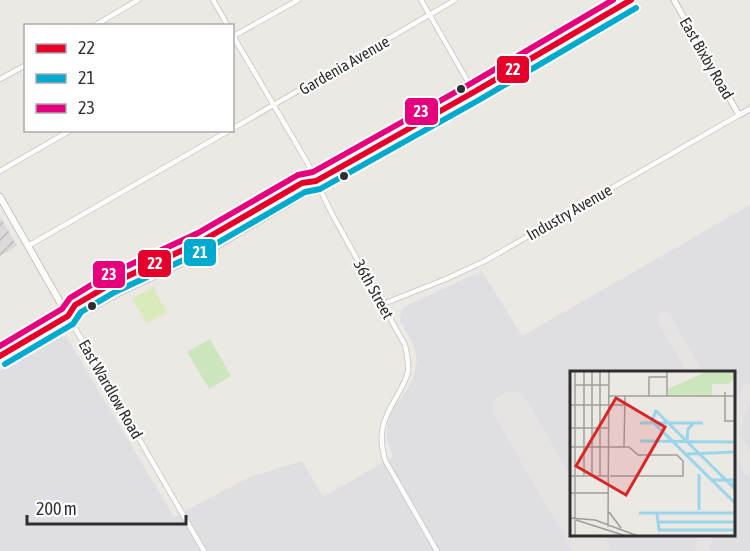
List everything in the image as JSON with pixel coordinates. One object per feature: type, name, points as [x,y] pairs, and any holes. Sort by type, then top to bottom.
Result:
[{"type":"main road","points":[[68,316],[75,305],[109,285],[202,241],[302,183],[316,181],[631,0]]},
{"type":"main road","points":[[0,356],[68,316],[81,313],[208,251],[307,192],[316,181]]},
{"type":"main road","name":"East Wardlow Road","points":[[0,197],[68,316]]},
{"type":"street","points":[[97,24],[138,0]]},
{"type":"street","points":[[213,0],[227,24]]},
{"type":"street","points":[[234,35],[298,0]]},
{"type":"street","points":[[421,0],[474,92]]},
{"type":"street","name":"Gardenia Avenue","points":[[234,128],[456,0]]},
{"type":"street","name":"East Bixby Road","points":[[674,0],[740,115]]},
{"type":"street","name":"36th Street","points":[[234,38],[307,162],[341,231],[405,345],[408,363],[405,381],[386,414],[381,433],[381,447],[385,460],[437,551]]},
{"type":"street","points":[[0,79],[24,66]]},
{"type":"street","name":"Industry Avenue","points":[[383,304],[484,261],[750,109]]},
{"type":"street","points":[[0,171],[68,132]]},
{"type":"street","name":"Gardenia Avenue","points":[[28,246],[228,132]]},
{"type":"street","name":"East Wardlow Road","points":[[68,316],[204,551]]},
{"type":"shaded area","points":[[750,205],[750,551],[0,551],[0,371],[62,335],[66,336],[174,517],[250,477],[302,461],[323,497],[393,457],[386,437],[388,424],[392,410],[408,389],[417,362],[414,346],[400,321],[404,307],[482,271],[522,336]]},
{"type":"shaded area","points":[[0,216],[17,246],[0,256]]},
{"type":"green space","points":[[153,287],[167,312],[147,323],[132,299]]},
{"type":"green space","points":[[210,339],[231,376],[209,389],[187,352]]},
{"type":"taxiway","points":[[664,319],[694,371]]},
{"type":"taxiway","points":[[735,424],[741,403],[750,390]]},
{"type":"taxiway","points":[[735,441],[750,468]]},
{"type":"taxiway","points":[[702,551],[706,536]]},
{"type":"runway","points":[[511,409],[570,511]]},
{"type":"runway","points":[[584,536],[592,551]]},
{"type":"transit line","name":"23","points":[[0,346],[62,309],[70,298],[106,276],[198,233],[298,175],[313,172],[613,0]]},
{"type":"transit line","name":"22","points":[[0,356],[68,316],[75,305],[111,284],[202,241],[302,183],[316,181],[631,0]]},
{"type":"transit line","name":"21","points":[[5,364],[73,324],[81,312],[115,292],[207,249],[305,192],[320,189],[636,8]]}]
